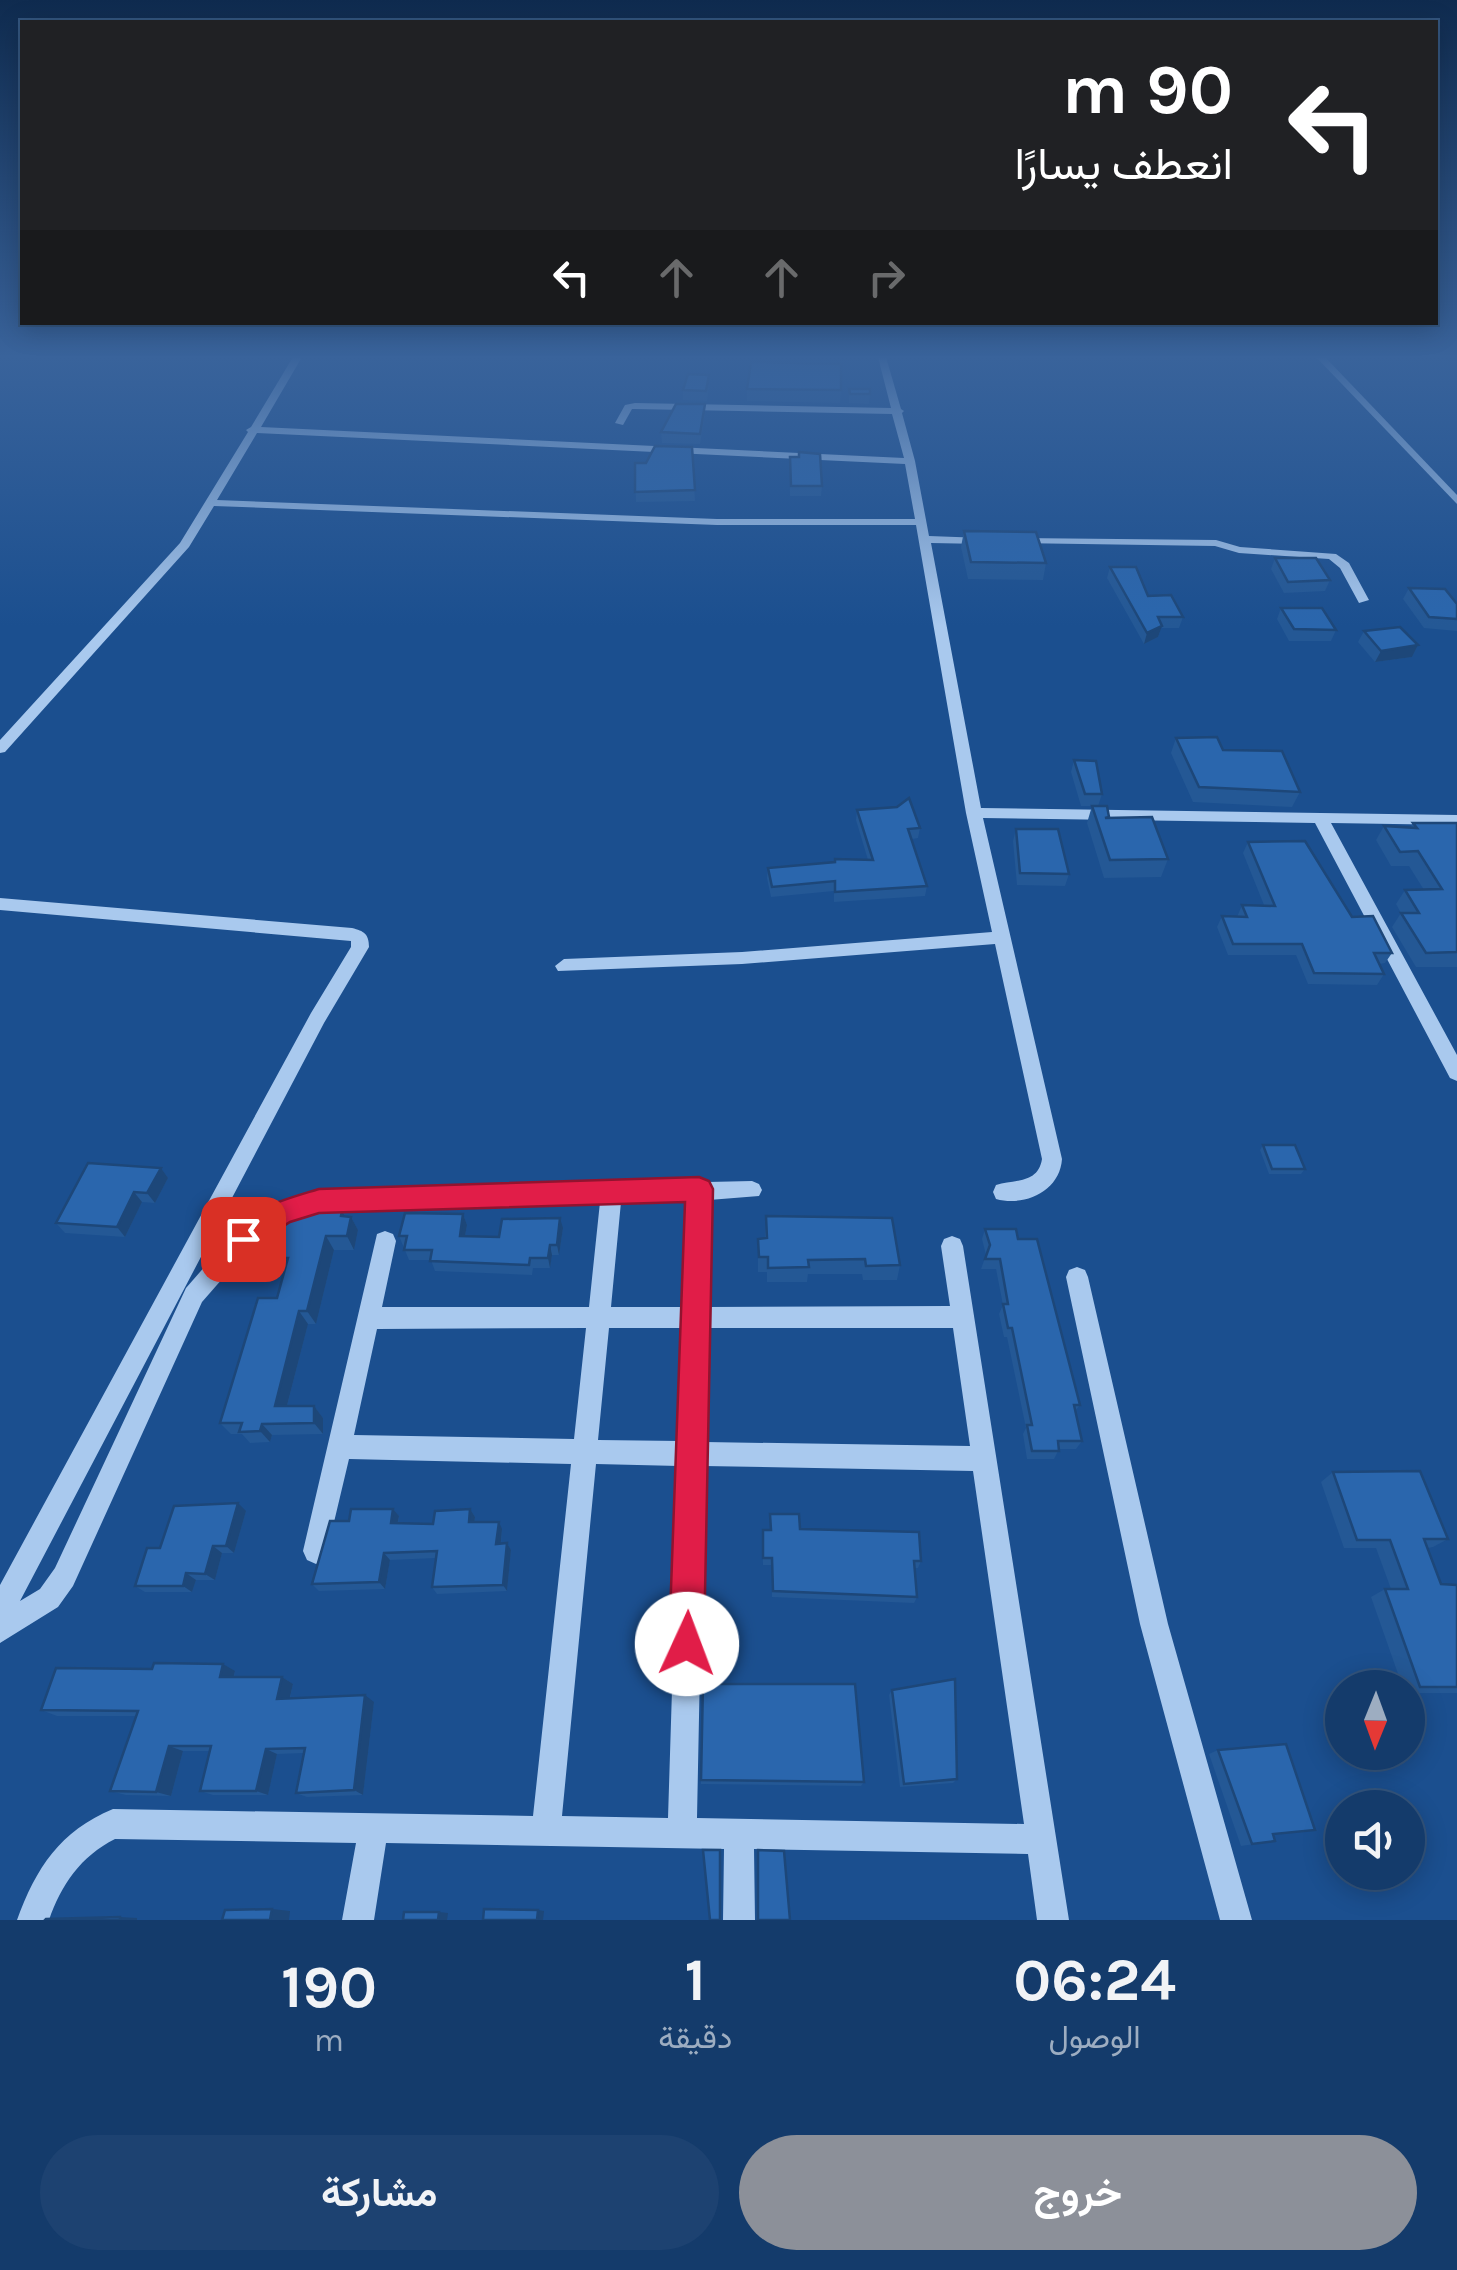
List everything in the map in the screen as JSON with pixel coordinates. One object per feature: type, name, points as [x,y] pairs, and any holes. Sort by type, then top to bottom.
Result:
[{"type":"street","points":[[0,749],[173,558],[242,447]]},
{"type":"street","points":[[616,447],[910,460]]},
{"type":"street","points":[[907,447],[974,814],[1052,1159],[1051,1170],[1036,1187],[1002,1192]]},
{"type":"street","points":[[1405,447],[1457,501]]},
{"type":"street","points":[[208,503],[718,522],[922,522]]},
{"type":"street","points":[[925,539],[992,541]]},
{"type":"street","points":[[1008,541],[1216,543],[1239,550],[1329,555],[1342,562],[1363,600]]},
{"type":"street","points":[[974,814],[1457,820]]},
{"type":"street","points":[[1320,818],[1457,1073]]},
{"type":"street","points":[[0,904],[352,934],[360,938],[360,948],[317,1018],[0,1612]]},
{"type":"street","points":[[564,966],[742,958],[1002,937]]},
{"type":"street","points":[[682,1833],[699,1189]]},
{"type":"street","points":[[546,1831],[612,1190]]},
{"type":"street","points":[[0,1629],[49,1598],[64,1577],[194,1294],[243,1239],[282,1212],[319,1201],[612,1190],[752,1190]]},
{"type":"street","points":[[316,1551],[385,1241]]},
{"type":"street","points":[[952,1246],[1053,1920]]},
{"type":"street","points":[[1077,1278],[1154,1624],[1236,1920]]},
{"type":"street","points":[[368,1318],[963,1317]]},
{"type":"street","points":[[339,1447],[984,1459]]},
{"type":"street","points":[[32,1920],[48,1880],[66,1854],[89,1834],[113,1824],[1041,1838]]},
{"type":"street","points":[[358,1920],[374,1828]]},
{"type":"street","points":[[739,1834],[740,1920]]},
{"type":"building","points":[[655,447],[692,447],[695,490],[635,492],[635,463],[646,463]]},
{"type":"building","points":[[799,452],[820,454],[822,486],[791,486],[790,457],[799,457]]},
{"type":"building","points":[[964,531],[1036,532],[1046,563],[971,562]]},
{"type":"building","points":[[1275,558],[1316,558],[1330,580],[1288,582]]},
{"type":"building","points":[[1110,567],[1136,567],[1148,596],[1171,595],[1183,617],[1158,617],[1162,626],[1147,633]]},
{"type":"building","points":[[1409,588],[1445,589],[1457,604],[1457,619],[1429,617]]},
{"type":"building","points":[[1281,608],[1322,608],[1336,630],[1294,629]]},
{"type":"building","points":[[1400,627],[1418,645],[1381,651],[1364,631]]},
{"type":"building","points":[[1217,737],[1223,750],[1282,751],[1300,792],[1199,787],[1176,738]]},
{"type":"building","points":[[1074,760],[1096,761],[1102,794],[1085,794]]},
{"type":"building","points":[[909,798],[920,828],[908,829],[927,886],[835,892],[835,881],[772,887],[768,868],[835,859],[873,860],[857,810],[897,807]]},
{"type":"building","points":[[1092,806],[1107,806],[1109,817],[1105,818],[1152,817],[1168,859],[1110,860]]},
{"type":"building","points":[[1413,823],[1457,823],[1457,952],[1426,953],[1401,913],[1419,913],[1405,890],[1442,889],[1418,851],[1400,852],[1384,826],[1417,828]]},
{"type":"building","points":[[1016,829],[1058,829],[1069,874],[1020,873]]},
{"type":"building","points":[[1305,841],[1352,917],[1373,916],[1392,953],[1374,953],[1384,974],[1314,973],[1302,944],[1233,944],[1222,916],[1247,917],[1242,905],[1275,906],[1248,842]]},
{"type":"building","points":[[1263,1145],[1295,1145],[1305,1169],[1272,1169]]},
{"type":"building","points":[[88,1163],[161,1168],[147,1193],[134,1192],[117,1227],[56,1223]]},
{"type":"building","points":[[310,1205],[308,1210],[342,1211],[341,1216],[351,1217],[347,1236],[326,1236],[307,1311],[299,1311],[275,1406],[314,1406],[314,1423],[262,1424],[260,1431],[239,1432],[242,1423],[220,1423],[258,1298],[277,1298],[288,1258],[265,1258],[280,1211]]},
{"type":"building","points":[[405,1213],[463,1214],[460,1236],[499,1237],[502,1219],[560,1218],[557,1245],[550,1245],[548,1258],[530,1258],[529,1265],[430,1261],[432,1250],[404,1250],[407,1236],[399,1236]]},
{"type":"building","points":[[766,1216],[892,1218],[900,1265],[866,1266],[865,1259],[808,1260],[809,1267],[768,1268],[768,1257],[759,1257],[758,1239],[767,1238]]},
{"type":"building","points":[[985,1229],[1016,1229],[1018,1239],[1037,1239],[1080,1405],[1074,1405],[1082,1441],[1058,1441],[1059,1451],[1032,1451],[1027,1425],[1032,1425],[1012,1328],[1008,1328],[1003,1304],[1008,1304],[1000,1259],[985,1259],[990,1245]]},
{"type":"building","points":[[1420,1471],[1448,1539],[1424,1539],[1441,1584],[1457,1585],[1457,1687],[1425,1687],[1425,1670],[1414,1670],[1385,1589],[1408,1589],[1390,1540],[1357,1540],[1333,1472]]},
{"type":"building","points":[[238,1503],[226,1546],[213,1546],[205,1574],[186,1573],[183,1586],[135,1586],[147,1548],[160,1548],[174,1506]]},
{"type":"building","points":[[351,1509],[393,1509],[391,1523],[433,1524],[435,1511],[470,1509],[469,1522],[499,1522],[496,1544],[507,1543],[503,1585],[432,1587],[437,1551],[384,1553],[379,1582],[312,1584],[330,1521],[349,1521]]},
{"type":"building","points":[[770,1514],[799,1514],[800,1529],[919,1532],[921,1561],[914,1561],[917,1597],[773,1591],[772,1558],[763,1558],[763,1530],[771,1530]]},
{"type":"building","points":[[154,1663],[223,1664],[220,1677],[282,1677],[277,1699],[365,1695],[354,1790],[296,1793],[305,1748],[266,1749],[256,1791],[200,1791],[211,1746],[169,1746],[156,1792],[110,1791],[138,1711],[41,1710],[56,1668],[152,1669]]},
{"type":"building","points":[[955,1679],[957,1779],[904,1784],[892,1690]]},
{"type":"building","points":[[703,1684],[855,1684],[864,1782],[701,1780]]},
{"type":"building","points":[[1286,1744],[1315,1830],[1273,1834],[1275,1841],[1252,1844],[1218,1750]]},
{"type":"building","points":[[703,1850],[720,1850],[720,1920],[710,1920]]},
{"type":"building","points":[[758,1850],[784,1851],[790,1920],[758,1920]]},
{"type":"building","points":[[272,1909],[270,1920],[222,1920],[225,1910]]},
{"type":"building","points":[[484,1909],[538,1910],[537,1920],[483,1920]]},
{"type":"building","points":[[404,1912],[439,1912],[438,1920],[403,1920]]},
{"type":"building","points":[[46,1919],[120,1920],[45,1920]]},
{"type":"route","points":[[243,1239],[282,1212],[319,1201],[699,1189],[687,1644]]}]
